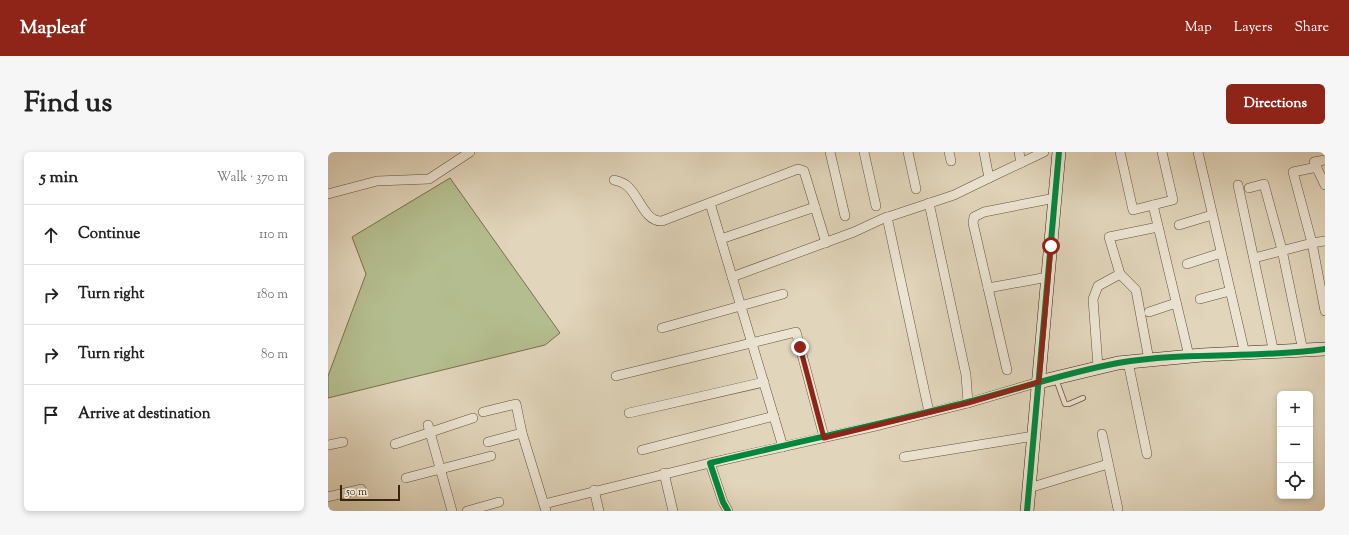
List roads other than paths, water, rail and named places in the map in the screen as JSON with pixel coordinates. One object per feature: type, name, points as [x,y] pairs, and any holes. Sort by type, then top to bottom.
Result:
[{"type":"street","points":[[328,194],[377,181],[429,179],[470,152]]},
{"type":"street","points":[[830,152],[845,216]]},
{"type":"street","points":[[864,152],[876,206]]},
{"type":"street","points":[[908,152],[916,189]]},
{"type":"street","points":[[984,152],[989,178]]},
{"type":"street","points":[[1019,152],[1021,163]]},
{"type":"street","points":[[732,277],[826,242],[887,217],[954,195],[1044,152]]},
{"type":"street","points":[[1027,511],[1059,152]]},
{"type":"street","points":[[1120,152],[1132,210],[1173,200],[1162,152]]},
{"type":"street","points":[[1198,152],[1245,354]]},
{"type":"street","points":[[1314,152],[1316,165],[1325,185]]},
{"type":"street","points":[[1325,160],[1316,165],[1293,172],[1312,243],[1325,311]]},
{"type":"street","points":[[614,180],[625,184],[635,194],[651,218],[656,221],[662,221],[798,169],[804,171],[826,242]]},
{"type":"street","points":[[1249,188],[1264,184],[1282,250],[1303,352]]},
{"type":"street","points":[[1238,185],[1274,353]]},
{"type":"street","points":[[1007,370],[973,223],[974,217],[984,212],[1055,198]]},
{"type":"street","points":[[710,203],[783,447]]},
{"type":"street","points":[[929,203],[966,375],[968,403]]},
{"type":"street","points":[[1153,205],[1189,356]]},
{"type":"street","points":[[721,239],[815,207]]},
{"type":"street","points":[[1179,225],[1212,215]]},
{"type":"street","points":[[887,217],[929,412]]},
{"type":"street","points":[[1149,360],[1136,290],[1120,274],[1109,237],[1158,227]]},
{"type":"street","points":[[1254,258],[1325,240]]},
{"type":"street","points":[[1187,264],[1221,254]]},
{"type":"street","points":[[1098,367],[1094,299],[1098,286],[1120,274]]},
{"type":"street","points":[[988,288],[1048,277]]},
{"type":"street","points":[[1200,299],[1230,291]]},
{"type":"street","points":[[662,328],[783,294]]},
{"type":"street","points":[[1149,312],[1176,303]]},
{"type":"street","points":[[616,376],[752,344],[796,332],[824,438]]},
{"type":"street","points":[[483,412],[516,404],[522,433],[545,507],[594,490],[824,438],[968,403],[1039,382],[1098,367],[1128,362],[1189,356],[1325,350]]},
{"type":"street","points":[[1128,362],[1147,454]]},
{"type":"street","points":[[629,413],[764,382]]},
{"type":"street","points":[[642,450],[774,416]]},
{"type":"street","points":[[395,444],[429,428],[473,418]]},
{"type":"street","points":[[429,428],[452,511]]},
{"type":"street","points":[[488,442],[522,433]]},
{"type":"street","points":[[1102,434],[1118,510]]},
{"type":"street","points":[[904,457],[1034,436]]},
{"type":"street","points":[[328,445],[343,442]]},
{"type":"street","points":[[406,478],[491,456]]},
{"type":"street","points":[[710,463],[723,502],[728,511]]},
{"type":"street","points":[[1029,488],[1108,464]]},
{"type":"street","points":[[664,473],[673,511]]},
{"type":"street","points":[[328,497],[361,489]]},
{"type":"street","points":[[594,490],[600,511]]},
{"type":"street","points":[[467,511],[499,502]]},
{"type":"lane","points":[[1055,378],[1062,400],[1065,404],[1069,404],[1083,398]]}]
